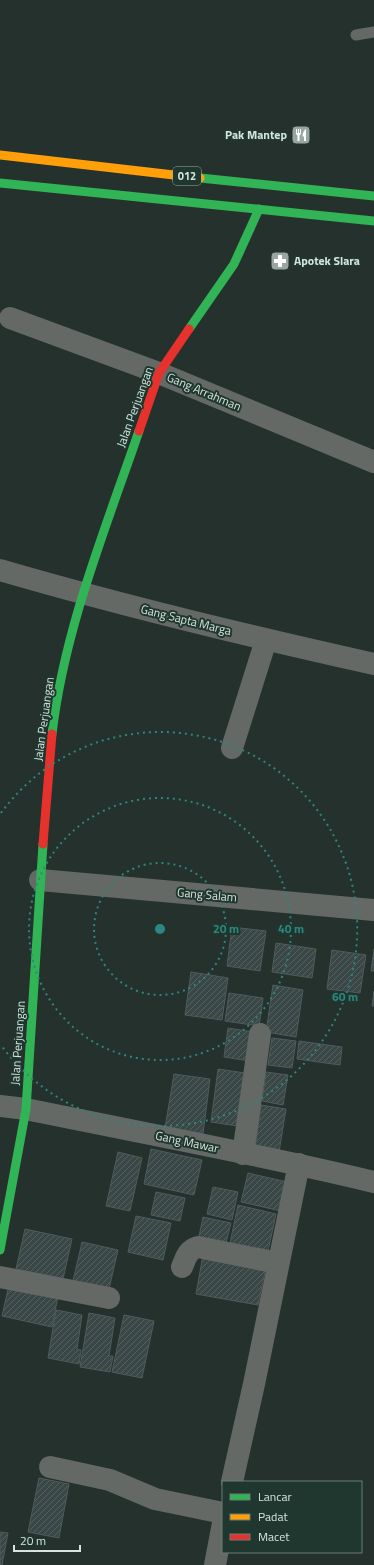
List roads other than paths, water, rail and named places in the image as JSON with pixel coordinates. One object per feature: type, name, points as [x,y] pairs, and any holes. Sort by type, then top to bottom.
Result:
[{"type":"street","name":"012","points":[[0,155],[265,186],[374,196]]},
{"type":"street","points":[[21,185],[16,181],[13,171],[17,161],[25,157]]},
{"type":"street","name":"012","points":[[0,183],[374,221]]},
{"type":"street","name":"Jalan Perjuangan","points":[[0,1250],[26,1108],[40,880],[52,733],[56,704],[83,594],[158,373],[234,264],[259,209]]},
{"type":"street","name":"Gang Arrahman","points":[[10,318],[158,373],[374,462]]},
{"type":"street","name":"Gang Sapta Marga","points":[[0,570],[83,594],[266,640],[374,664]]},
{"type":"street","points":[[232,748],[266,640]]},
{"type":"street","name":"Gang Salam","points":[[40,880],[374,910]]},
{"type":"street","points":[[243,1154],[260,1034]]},
{"type":"street","name":"Gang Mawar","points":[[0,1106],[26,1108],[243,1154],[299,1164],[374,1182]]},
{"type":"street","points":[[232,1481],[254,1384],[299,1164]]},
{"type":"street","points":[[182,1267],[188,1253],[192,1249],[198,1247],[278,1263]]},
{"type":"street","points":[[0,1277],[109,1298]]},
{"type":"street","points":[[50,1467],[110,1480],[155,1499],[222,1513]]},
{"type":"street","points":[[215,1565],[222,1528]]},
{"type":"lane","points":[[356,35],[374,32]]},
{"type":"place","name":"Pak Mantep","points":[[301,135]]},
{"type":"place","name":"Apotek Slara","points":[[280,261]]}]
